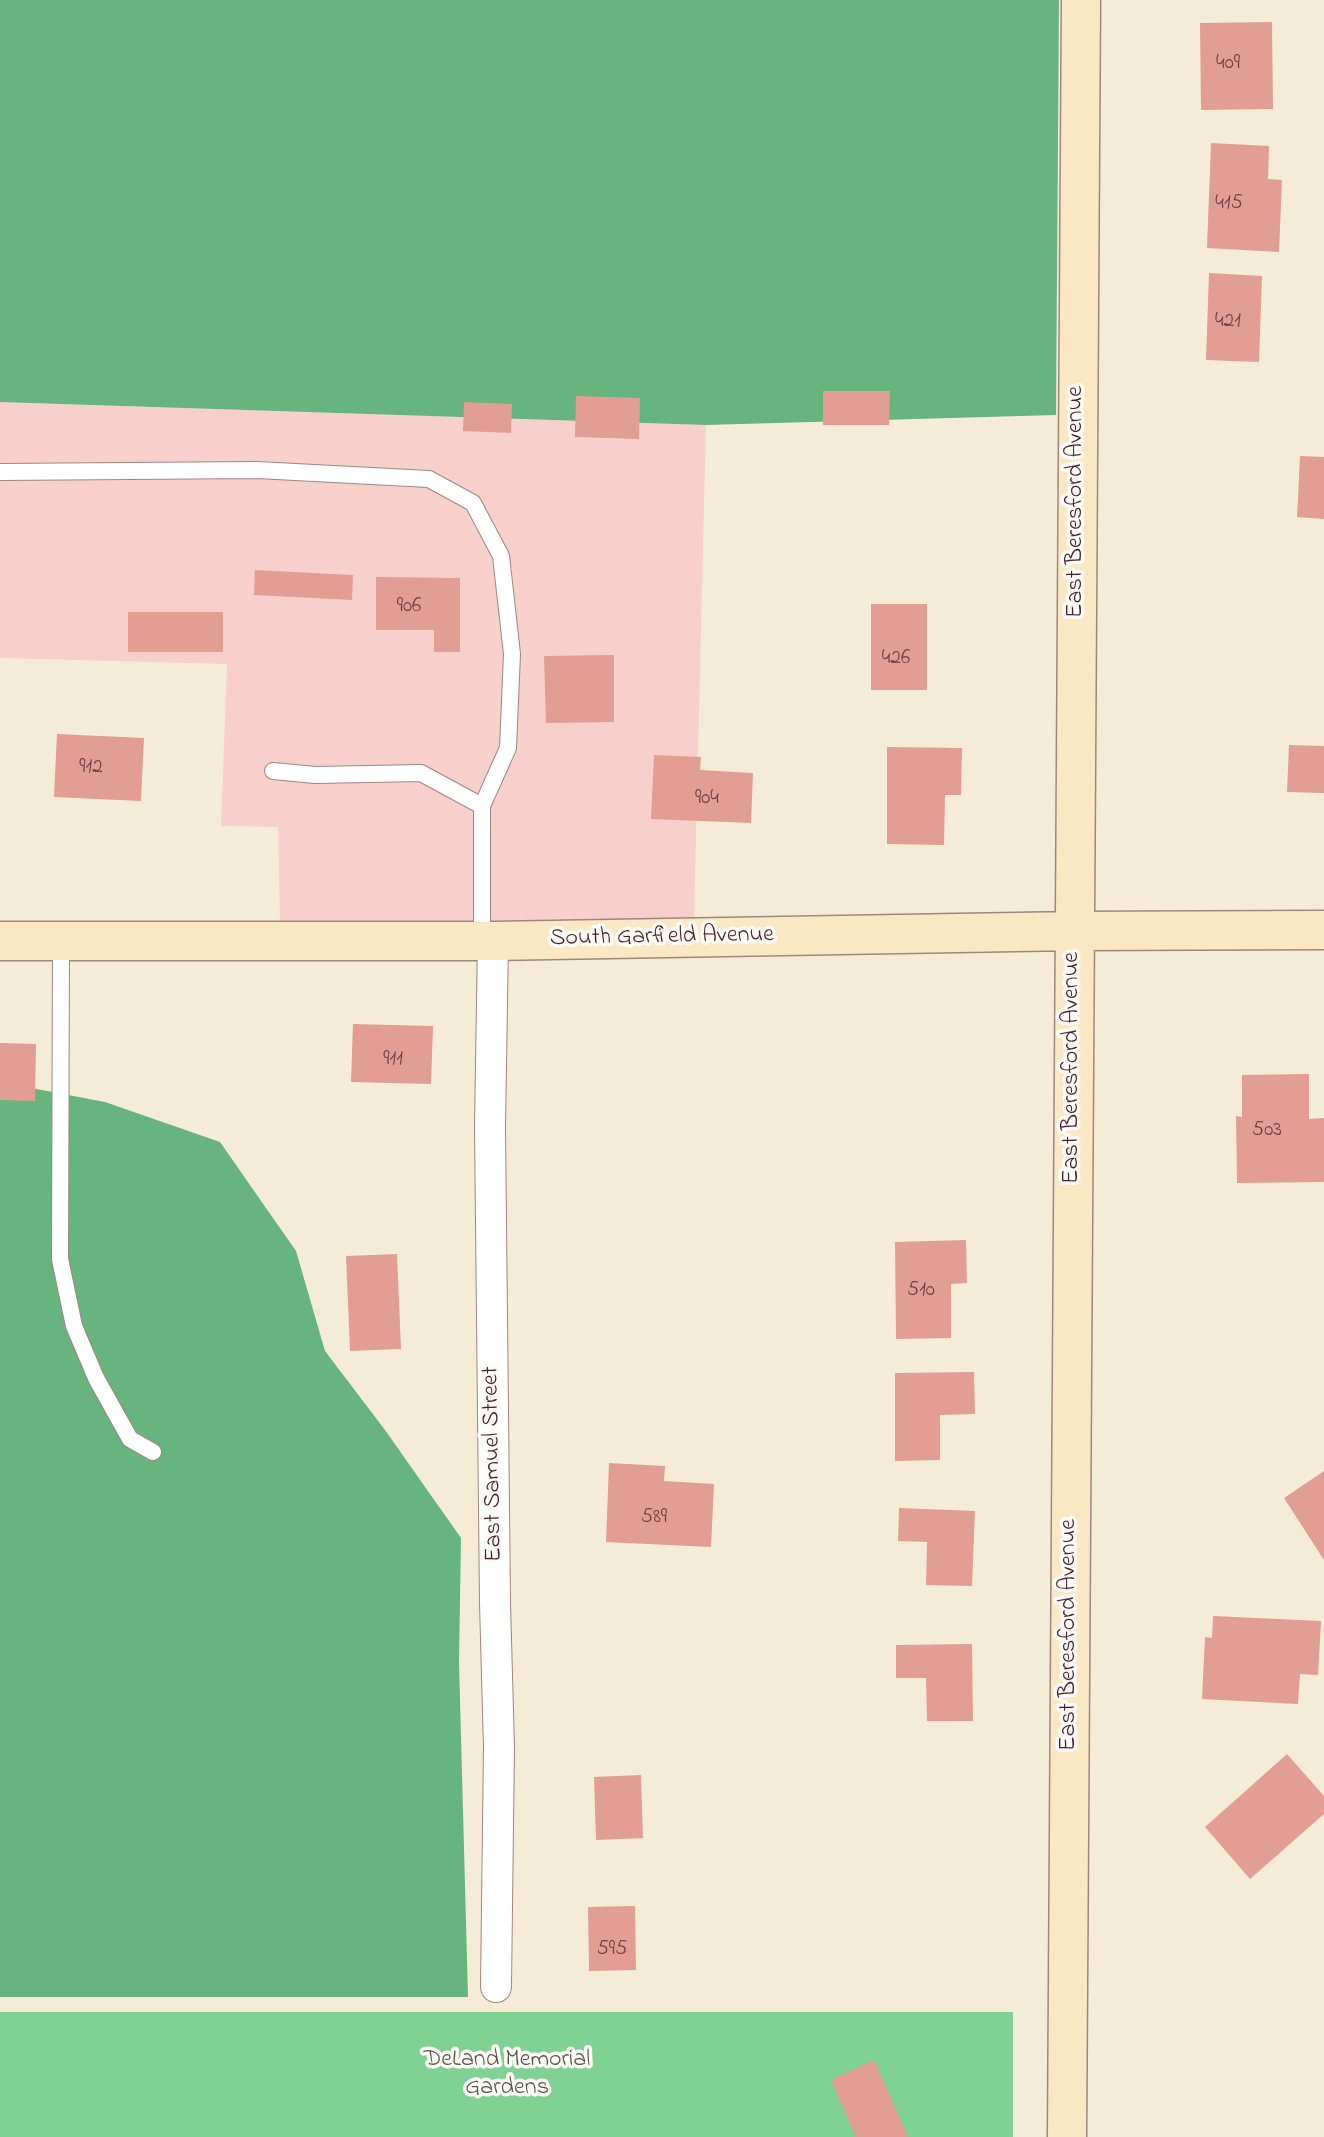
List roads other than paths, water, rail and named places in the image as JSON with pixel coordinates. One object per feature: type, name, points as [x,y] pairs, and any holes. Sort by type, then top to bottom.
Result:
[{"type":"street","name":"East Beresford Avenue","points":[[1067,2137],[1081,0]]},
{"type":"street","name":"South Garfield Avenue","points":[[0,941],[488,941],[1074,931],[1324,930]]},
{"type":"street","name":"East Samuel Street","points":[[488,941],[499,1747],[496,1987]]},
{"type":"lane","points":[[0,472],[257,470],[429,479],[473,503],[501,556],[512,654],[508,748],[482,806],[488,941]]},
{"type":"lane","points":[[273,771],[316,775],[421,773],[482,806]]},
{"type":"lane","points":[[61,941],[60,1259],[74,1326],[96,1378],[130,1439],[153,1451]]},
{"type":"park label","name":"DeLand Memorial Gardens","points":[[507,2075]]}]
